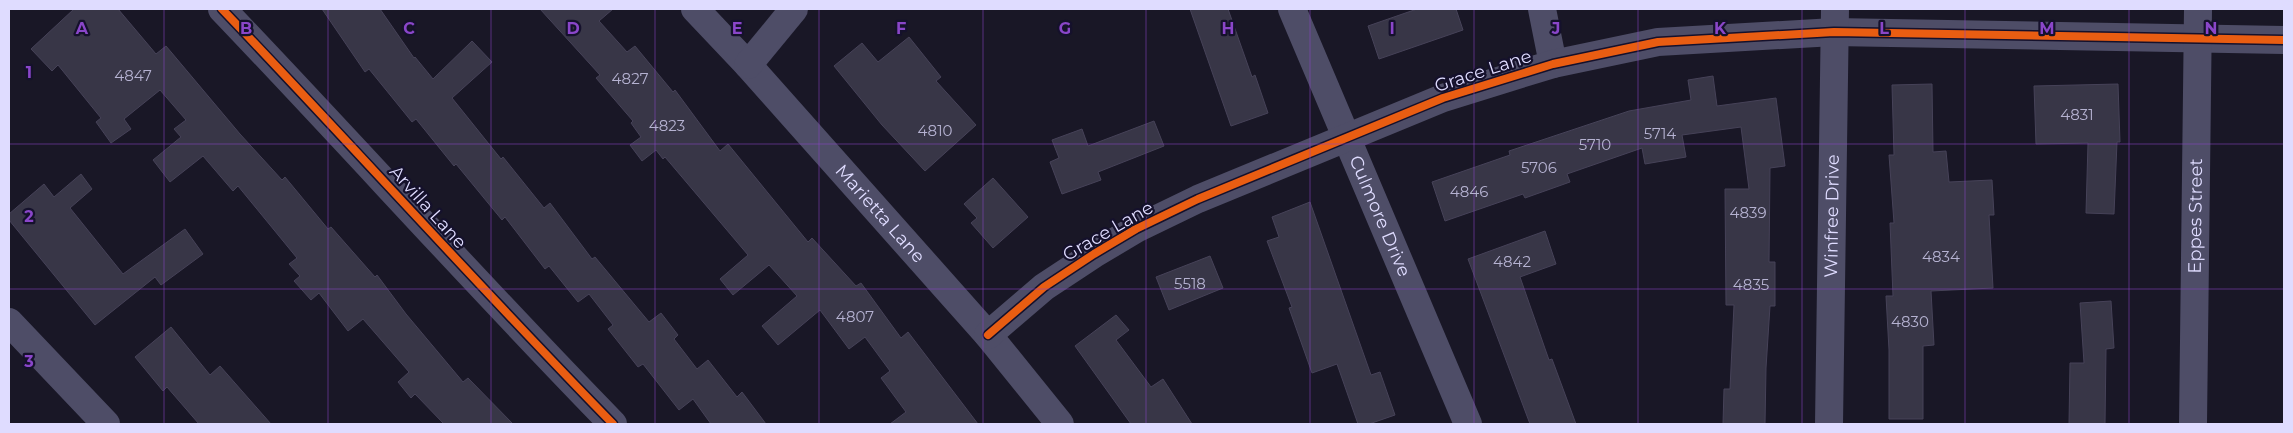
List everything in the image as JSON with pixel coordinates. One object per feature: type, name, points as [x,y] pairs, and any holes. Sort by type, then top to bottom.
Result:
[{"type":"street","name":"Arvilla Lane","points":[[222,9],[329,121],[503,311],[612,424]]},
{"type":"street","name":"Marietta Lane","points":[[695,9],[748,65],[988,335],[1060,424]]},
{"type":"street","points":[[748,65],[794,9]]},
{"type":"street","name":"Culmore Drive","points":[[1292,9],[1468,424]]},
{"type":"street","points":[[1542,9],[1553,64]]},
{"type":"street","name":"Eppes Street","points":[[2193,424],[2198,9]]},
{"type":"street","name":"Grace Lane","points":[[988,335],[1044,287],[1094,254],[1136,229],[1198,199],[1442,98],[1553,64],[1658,42],[1835,20],[2284,40]]},
{"type":"street","name":"Winfree Drive","points":[[1828,424],[1835,20]]},
{"type":"street","points":[[9,322],[106,424]]},
{"type":"building","points":[[74,9],[118,9],[156,54],[166,46],[240,134],[282,180],[285,177],[328,229],[331,227],[375,277],[377,275],[406,314],[463,382],[468,378],[513,424],[444,424],[415,394],[411,398],[398,382],[409,372],[363,319],[348,331],[319,293],[311,300],[294,281],[300,276],[289,264],[297,258],[238,186],[233,191],[203,156],[170,182],[153,160],[181,137],[174,129],[186,120],[160,90],[124,119],[131,129],[111,143],[96,122],[101,118],[58,65],[52,71],[31,49]]},
{"type":"building","points":[[322,9],[380,9],[414,58],[433,79],[472,41],[492,62],[452,98],[501,159],[503,157],[544,208],[550,203],[592,259],[595,257],[649,322],[661,313],[678,335],[674,339],[697,369],[708,360],[737,397],[742,392],[766,424],[711,424],[693,399],[679,410],[643,364],[638,367],[608,329],[613,325],[589,294],[578,302],[549,266],[545,269],[505,217],[502,220],[456,164],[454,166],[416,119],[412,122],[369,69],[365,72]]},
{"type":"building","points":[[540,9],[613,9],[599,21],[627,52],[635,46],[673,92],[675,90],[720,151],[728,144],[808,242],[812,238],[856,286],[861,283],[901,338],[908,332],[978,424],[890,424],[906,412],[881,378],[890,371],[865,337],[849,349],[820,310],[778,345],[762,326],[797,296],[769,265],[733,295],[720,279],[748,255],[665,157],[663,159],[656,150],[642,161],[630,145],[641,137],[631,123],[633,121],[596,78],[600,75]]},
{"type":"building","points":[[1190,9],[1228,9],[1252,77],[1255,75],[1268,113],[1231,126]]},
{"type":"building","points":[[1417,9],[1456,9],[1463,30],[1379,59],[1368,26]]},
{"type":"building","points":[[909,37],[941,77],[936,81],[976,125],[925,171],[882,125],[834,66],[862,43],[878,62]]},
{"type":"building","points":[[1713,76],[1717,106],[1776,98],[1785,166],[1770,168],[1769,262],[1775,262],[1775,306],[1770,306],[1765,424],[1723,424],[1724,389],[1730,389],[1734,305],[1726,305],[1725,189],[1749,189],[1741,127],[1682,135],[1686,157],[1645,164],[1642,148],[1567,174],[1570,182],[1525,198],[1523,194],[1445,221],[1432,182],[1510,155],[1509,151],[1629,111],[1691,100],[1688,80]]},
{"type":"building","points":[[1932,84],[1933,152],[1946,151],[1949,182],[1992,180],[1994,215],[1989,215],[1993,288],[1931,291],[1934,345],[1923,346],[1923,419],[1889,419],[1889,350],[1886,296],[1893,296],[1890,223],[1894,223],[1889,155],[1894,155],[1892,85]]},
{"type":"building","points":[[2118,84],[2120,142],[2117,142],[2114,214],[2086,213],[2088,143],[2036,144],[2034,86]]},
{"type":"building","points":[[1154,121],[1164,146],[1098,172],[1101,180],[1062,194],[1050,162],[1059,158],[1052,140],[1082,129],[1088,146]]},
{"type":"building","points":[[81,174],[92,189],[70,208],[123,274],[185,229],[203,254],[161,285],[155,277],[95,325],[9,220],[9,214],[44,184],[54,197]]},
{"type":"building","points":[[993,178],[1028,217],[993,248],[971,223],[977,218],[964,204]]},
{"type":"building","points":[[1310,202],[1371,375],[1380,372],[1395,415],[1369,424],[1358,424],[1337,364],[1312,373],[1289,308],[1292,307],[1267,241],[1279,237],[1272,217]]},
{"type":"building","points":[[1545,231],[1556,264],[1520,277],[1549,360],[1552,359],[1576,424],[1530,424],[1468,259]]},
{"type":"building","points":[[1210,256],[1223,288],[1169,310],[1156,277]]},
{"type":"building","points":[[2111,301],[2114,348],[2106,349],[2105,424],[2069,424],[2070,363],[2084,363],[2080,303]]},
{"type":"building","points":[[1116,315],[1129,330],[1116,340],[1151,387],[1163,379],[1192,424],[1131,424],[1075,346]]},
{"type":"building","points":[[171,327],[210,375],[220,366],[271,424],[199,424],[167,387],[163,391],[135,357]]},
{"type":"cycle path","points":[[222,9],[613,424]]},
{"type":"cycle path","points":[[988,335],[1044,287],[1094,254],[1136,229],[1198,199],[1443,98],[1553,64],[1658,42],[1834,32],[2284,40]]}]
